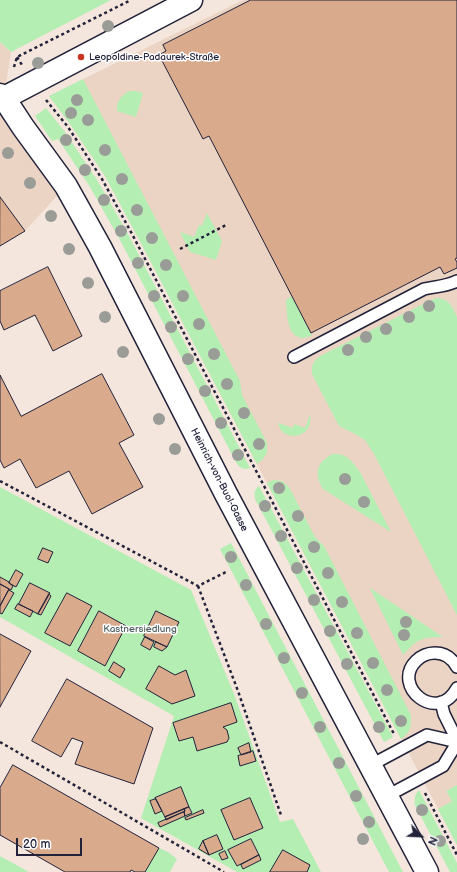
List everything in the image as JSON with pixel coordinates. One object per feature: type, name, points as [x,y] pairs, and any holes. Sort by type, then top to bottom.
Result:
[{"type":"street","points":[[2,96],[191,0]]},
{"type":"street","name":"Heinrich-von-Buol-Gasse","points":[[2,96],[66,186],[97,240],[226,494],[427,872]]},
{"type":"lane","points":[[294,357],[424,289],[433,286],[449,285],[457,281]]},
{"type":"lane","points":[[457,667],[450,658],[441,653],[430,653],[421,656],[413,664],[410,673],[410,684],[414,693],[421,699],[429,702],[438,703],[446,700],[454,694],[457,688]]},
{"type":"lane","points":[[441,702],[444,714],[457,742]]},
{"type":"lane","points":[[371,765],[427,735],[457,742]]},
{"type":"lane","points":[[387,796],[443,766],[457,742]]},
{"type":"path","points":[[2,96],[17,57],[131,0]]},
{"type":"path","points":[[32,82],[68,127],[102,179],[402,748]]},
{"type":"path","points":[[180,249],[226,225]]},
{"type":"path","points":[[0,481],[198,586],[238,690],[281,815]]},
{"type":"path","points":[[198,586],[228,570]]},
{"type":"path","points":[[0,742],[224,872]]},
{"type":"path","points":[[418,779],[457,855]]},
{"type":"shaded area","points":[[243,0],[457,0],[457,845],[105,176],[49,96]]},
{"type":"shaded area","points":[[0,42],[11,52],[4,98],[66,186],[25,231],[0,246]]},
{"type":"green space","points":[[0,0],[111,0],[11,52],[0,42]]},
{"type":"green space","points":[[83,79],[240,381],[242,395],[267,443],[267,453],[257,464],[105,176],[49,96]]},
{"type":"green space","points":[[130,91],[143,93],[136,117],[117,111],[117,104],[120,99],[124,94]]},
{"type":"green space","points":[[46,108],[65,132],[99,183],[129,236],[250,468],[243,469],[237,464],[120,240],[90,187],[58,139],[52,141],[35,116]]},
{"type":"green space","points":[[207,213],[222,241],[216,260],[190,252],[180,232],[194,237],[199,225],[202,226]]},
{"type":"green space","points":[[292,296],[312,336],[303,338],[297,337],[290,329],[287,317],[286,300]]},
{"type":"green space","points":[[438,298],[448,302],[457,317],[457,615],[374,454],[365,440],[339,426],[312,374],[314,363],[322,355],[433,299]]},
{"type":"green space","points":[[310,414],[310,424],[307,430],[299,435],[291,436],[280,429],[278,423],[293,428],[294,424],[305,428]]},
{"type":"green space","points":[[333,454],[346,456],[352,461],[360,472],[391,532],[323,489],[318,478],[318,469],[327,457]]},
{"type":"green space","points":[[273,480],[282,481],[289,487],[315,537],[324,546],[411,715],[410,729],[401,739],[267,483]]},
{"type":"green space","points":[[259,486],[393,737],[384,742],[255,499],[254,495]]},
{"type":"green space","name":"Kastnersiedlung","points":[[0,487],[191,590],[234,694],[280,822],[293,819],[321,872],[237,872],[141,818],[174,716],[0,617]]},
{"type":"green space","points":[[231,543],[403,872],[389,872],[220,549]]},
{"type":"green space","points":[[370,588],[443,637],[425,638],[420,640],[412,645],[403,655]]},
{"type":"green space","points":[[457,785],[457,845],[438,809],[452,801],[446,791]]},
{"type":"green space","points":[[419,790],[457,863],[457,872],[450,872],[415,805],[415,797]]},
{"type":"green space","points":[[159,848],[168,852],[177,859],[170,872],[145,872]]},
{"type":"green space","points":[[0,856],[29,872],[0,872]]},
{"type":"building","points":[[251,0],[457,0],[457,258],[455,259],[457,262],[457,268],[444,274],[440,267],[311,333],[209,136],[203,139],[159,55],[166,51],[163,45]]},
{"type":"building","points":[[0,197],[25,231],[0,246]]},
{"type":"building","points":[[48,267],[82,336],[53,351],[35,315],[4,330],[0,321],[0,291]]},
{"type":"building","points":[[102,374],[134,435],[119,443],[143,487],[92,514],[69,471],[36,488],[20,459],[4,468],[0,460],[0,375],[21,416]]},
{"type":"building","points":[[43,548],[53,552],[48,563],[38,559]]},
{"type":"building","points":[[16,570],[23,574],[16,587],[9,583]]},
{"type":"building","points":[[0,577],[13,586],[11,590],[0,584]]},
{"type":"building","points":[[30,583],[50,593],[38,614],[19,604]]},
{"type":"building","points":[[0,584],[9,589],[0,606]]},
{"type":"building","points":[[9,590],[14,593],[2,614],[0,613],[0,606]]},
{"type":"building","points":[[67,593],[92,606],[70,646],[45,633]]},
{"type":"building","points":[[49,594],[51,596],[41,615],[38,614]]},
{"type":"building","points":[[18,604],[33,611],[30,617],[15,609]]},
{"type":"building","points":[[99,611],[126,626],[105,666],[78,651]]},
{"type":"building","points":[[156,611],[179,622],[167,647],[144,636]]},
{"type":"building","points":[[0,634],[31,651],[0,707]]},
{"type":"building","points":[[145,637],[154,642],[150,650],[141,645]]},
{"type":"building","points":[[156,642],[167,647],[162,651],[154,647]]},
{"type":"building","points":[[114,662],[125,669],[120,678],[109,671]]},
{"type":"building","points":[[159,666],[175,675],[186,670],[195,696],[172,704],[146,689]]},
{"type":"building","points":[[67,679],[153,728],[134,784],[75,764],[83,742],[72,738],[61,757],[32,741]]},
{"type":"building","points":[[231,703],[237,722],[223,727],[227,730],[229,738],[227,742],[197,751],[193,737],[179,741],[173,723]]},
{"type":"building","points":[[249,743],[251,752],[241,755],[238,748]]},
{"type":"building","points":[[253,751],[256,761],[240,766],[238,756]]},
{"type":"building","points":[[13,765],[159,848],[145,872],[135,872],[131,870],[130,872],[65,872],[0,835],[0,788]]},
{"type":"building","points":[[181,787],[189,807],[165,817],[155,798]]},
{"type":"building","points":[[250,798],[263,828],[234,840],[221,810]]},
{"type":"building","points":[[156,799],[162,811],[155,814],[150,801]]},
{"type":"building","points":[[189,807],[192,813],[185,816],[184,809]]},
{"type":"building","points":[[184,809],[185,811],[166,820],[165,817]]},
{"type":"building","points":[[203,810],[204,813],[186,820],[185,818]]},
{"type":"building","points":[[184,812],[185,816],[160,827],[158,823]]},
{"type":"building","points":[[217,835],[223,849],[209,855],[203,841]]},
{"type":"building","points":[[251,839],[259,855],[237,866],[228,850]]},
{"type":"building","points":[[203,841],[209,855],[199,849]]},
{"type":"building","points":[[283,850],[310,865],[307,872],[270,872]]},
{"type":"building","points":[[225,851],[228,858],[222,860],[219,854]]},
{"type":"building","points":[[259,855],[261,860],[243,869],[241,865]]},
{"type":"place","name":"Leopoldine-Padaurek-Straße","points":[[81,57]]}]
